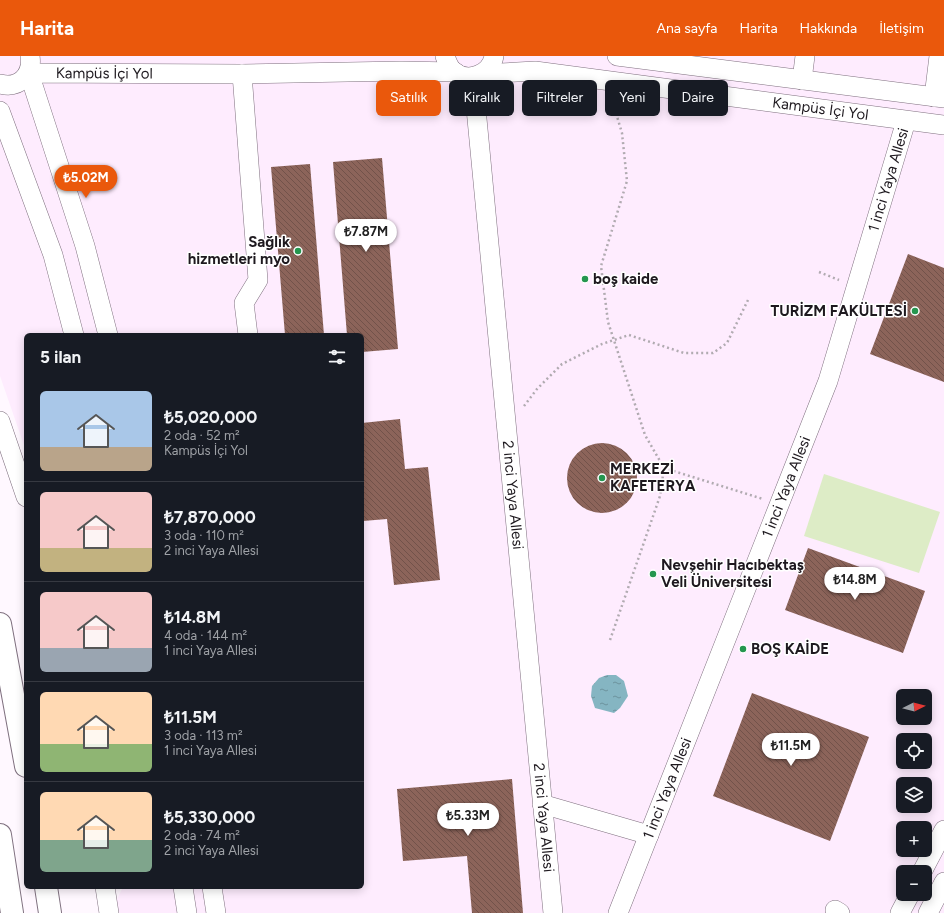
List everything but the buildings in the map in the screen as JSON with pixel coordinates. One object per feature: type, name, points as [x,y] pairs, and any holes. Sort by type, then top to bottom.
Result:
[{"type":"highway","points":[[0,624],[24,755]]},
{"type":"highway","points":[[0,835],[12,913]]},
{"type":"highway","points":[[46,889],[50,913]]},
{"type":"street","points":[[445,56],[448,65],[455,72]]},
{"type":"street","points":[[478,75],[489,67],[494,56]]},
{"type":"street","name":"Kampüs İçi Yol","points":[[617,56],[673,60],[802,80],[939,97]]},
{"type":"street","points":[[802,80],[805,56]]},
{"type":"street","points":[[939,56],[939,97]]},
{"type":"street","points":[[665,89],[673,60]]},
{"type":"street","points":[[0,84],[9,86],[17,84],[29,64]]},
{"type":"street","points":[[29,64],[85,246],[107,333]]},
{"type":"street","name":"Kampüs İçi Yol","points":[[29,64],[242,74],[402,71],[455,72],[464,76],[535,71],[607,80]]},
{"type":"street","points":[[242,74],[258,280],[244,303],[248,333]]},
{"type":"street","name":"2 inci Yaya Allesi","points":[[478,75],[507,431],[553,913]]},
{"type":"street","name":"Kampüs İçi Yol","points":[[660,88],[944,125]]},
{"type":"street","points":[[0,112],[53,255],[73,333]]},
{"type":"street","name":"1 inci Yaya Allesi","points":[[618,913],[828,381],[906,121]]},
{"type":"street","points":[[0,421],[24,491]]},
{"type":"street","points":[[542,804],[649,835]]},
{"type":"street","points":[[926,865],[944,830]]},
{"type":"street","points":[[928,913],[944,882]]},
{"type":"street","points":[[105,889],[109,913]]},
{"type":"street","points":[[183,889],[187,913]]},
{"type":"street","points":[[212,889],[216,913]]},
{"type":"street","points":[[900,913],[906,901]]},
{"type":"path","points":[[610,640],[660,496],[664,468],[645,435],[608,322],[601,266],[627,181],[622,133],[617,116]]},
{"type":"path","points":[[507,431],[537,389],[562,364],[602,344],[629,335],[684,353],[713,353],[727,343],[748,300]]},
{"type":"path","points":[[664,468],[779,504]]},
{"type":"shaded area","name":"Nevşehir Hacıbektaş Veli Üniversitesi","points":[[0,56],[944,56],[944,913],[115,913],[114,905],[122,889],[364,889],[364,333],[24,333],[24,445],[0,376]]},
{"type":"green space","points":[[824,474],[940,512],[919,573],[804,536]]},
{"type":"water","points":[[607,675],[616,675],[624,681],[628,696],[620,708],[614,713],[595,708],[591,696],[592,686],[599,678]]},
{"type":"place","name":"Sağlık hizmetleri myo","points":[[298,251]]},
{"type":"place","name":"boş kaide","points":[[585,279]]},
{"type":"place","name":"TURİZM FAKÜLTESİ","points":[[915,311]]},
{"type":"place","name":"MERKEZİ KAFETERYA","points":[[602,478]]},
{"type":"place","name":"Nevşehir Hacıbektaş Veli Üniversitesi","points":[[653,574]]},
{"type":"place","name":"BOŞ KAİDE","points":[[743,649]]}]
